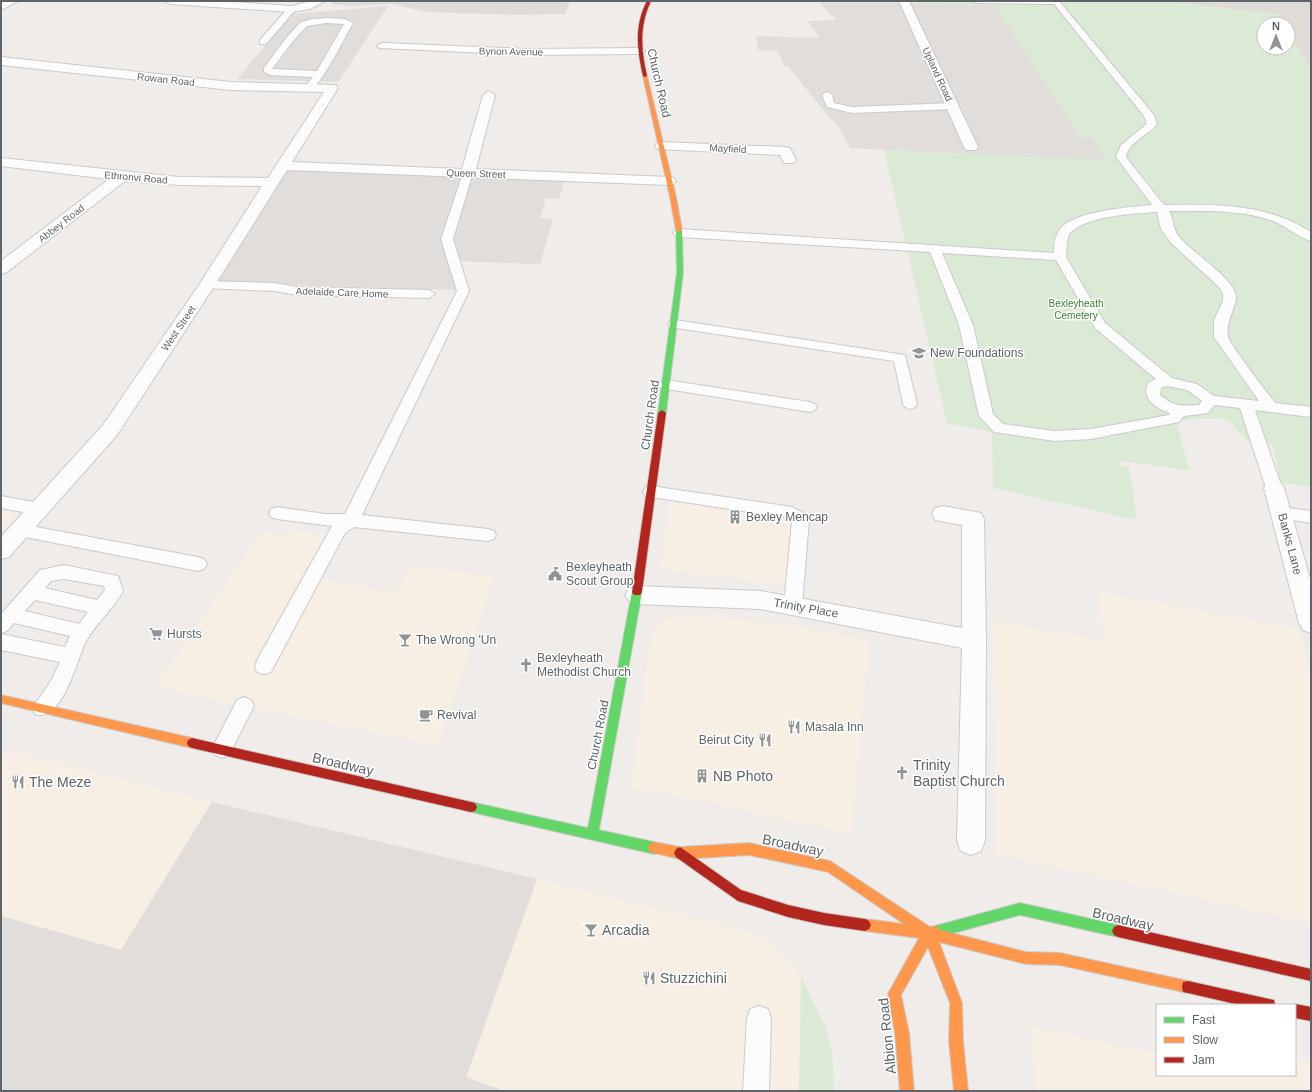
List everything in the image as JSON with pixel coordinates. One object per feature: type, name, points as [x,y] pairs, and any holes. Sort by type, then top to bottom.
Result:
[{"type":"street","points":[[1,7],[13,1]]},
{"type":"street","points":[[170,1],[292,9],[306,7],[319,2]]},
{"type":"street","name":"Church Road","points":[[592,835],[636,595],[675,324],[680,273],[679,233],[662,146],[639,51],[642,14],[649,1]]},
{"type":"street","name":"Upland Road","points":[[904,1],[972,147]]},
{"type":"street","name":"Bynon Avenue","points":[[383,46],[529,52],[639,51]]},
{"type":"street","name":"Rowan Road","points":[[1,61],[232,86],[332,88]]},
{"type":"street","name":"West Street","points":[[1,551],[110,430],[207,285],[332,88]]},
{"type":"street","points":[[468,173],[489,95]]},
{"type":"street","name":"Mayfield","points":[[662,146],[785,151],[789,160]]},
{"type":"street","name":"Ethronvi Road","points":[[1,162],[179,181],[271,182]]},
{"type":"street","name":"Queen Street","points":[[283,166],[669,181]]},
{"type":"street","name":"Abbey Road","points":[[1,269],[122,176]]},
{"type":"street","name":"Banks Lane","points":[[1274,488],[1310,619]]},
{"type":"street","points":[[943,514],[973,519],[974,640],[970,841]]},
{"type":"street","name":"Trinity Place","points":[[636,595],[713,596],[761,600],[974,640]]},
{"type":"street","name":"Broadway","points":[[1,699],[592,835],[680,853],[748,849],[830,867],[929,933],[1020,909],[1311,975]]},
{"type":"street","name":"Broadway","points":[[680,853],[738,895],[788,911],[824,919],[929,933],[1026,958],[1060,959],[1264,1004]]},
{"type":"street","points":[[929,933],[956,1004],[956,1041],[962,1091]]},
{"type":"street","name":"Albion Road","points":[[907,1091],[902,1033],[894,994],[929,933]]},
{"type":"street","points":[[1296,1011],[1311,1014]]},
{"type":"lane","points":[[976,1],[1056,2],[1149,115],[1152,124],[1146,131],[1124,146],[1121,151],[1121,157],[1165,214],[1166,229],[1176,241],[1223,284],[1229,293],[1230,301],[1221,320],[1220,337],[1271,408]]},
{"type":"lane","points":[[263,42],[292,9]]},
{"type":"lane","points":[[309,88],[320,74],[350,23],[344,21],[303,24],[267,70],[270,72],[320,74]]},
{"type":"lane","points":[[827,95],[830,105],[852,110],[953,106]]},
{"type":"lane","points":[[264,666],[339,529],[351,520],[462,291],[447,239],[468,173]]},
{"type":"lane","points":[[1311,237],[1300,229],[1264,214],[1219,208],[1160,208],[1106,214],[1082,221],[1067,229],[1060,240],[1060,257],[1100,325],[1167,381],[1192,387],[1210,400],[1311,412]]},
{"type":"lane","points":[[679,233],[1060,257]]},
{"type":"lane","points":[[935,250],[966,325],[986,416],[999,428],[1055,436],[1091,434],[1174,419],[1180,411]]},
{"type":"lane","name":"Adelaide Care Home","points":[[207,285],[274,287],[297,291],[429,294]]},
{"type":"lane","points":[[675,324],[900,358],[910,404]]},
{"type":"lane","points":[[1167,381],[1154,385],[1153,396],[1166,407],[1180,411],[1203,410],[1210,400]]},
{"type":"lane","points":[[666,385],[810,407]]},
{"type":"lane","points":[[1246,405],[1274,488]]},
{"type":"lane","points":[[651,492],[792,513],[801,519],[793,606]]},
{"type":"lane","points":[[1,502],[39,509]]},
{"type":"lane","points":[[1281,513],[1311,517]]},
{"type":"lane","points":[[278,514],[325,520],[351,520],[488,535]]},
{"type":"lane","points":[[20,530],[198,564]]},
{"type":"lane","points":[[6,621],[46,575],[55,572],[64,572],[112,581],[114,591],[77,640],[72,656],[58,687],[42,708]]},
{"type":"lane","points":[[31,592],[101,608]]},
{"type":"lane","points":[[6,621],[83,632]]},
{"type":"lane","points":[[1,642],[72,656]]},
{"type":"lane","points":[[222,749],[244,706]]},
{"type":"lane","points":[[756,1091],[759,1018]]},
{"type":"shaded area","points":[[334,1],[570,1],[565,14],[514,15],[426,12],[394,4],[351,6],[331,4]]},
{"type":"shaded area","points":[[900,1],[918,4],[995,5],[1080,137],[1092,138],[1107,161],[850,148],[840,129],[788,66],[784,66],[778,51],[758,50],[756,36],[820,38],[808,21],[836,20],[820,3]]},
{"type":"shaded area","points":[[1164,1],[1311,1],[1311,71],[1296,44],[1296,16]]},
{"type":"shaded area","points":[[388,6],[338,82],[237,79],[292,14]]},
{"type":"shaded area","points":[[287,168],[565,178],[559,199],[546,198],[540,218],[553,219],[540,264],[450,261],[460,290],[209,283]]},
{"type":"shaded area","points":[[671,490],[809,513],[805,587],[661,570]]},
{"type":"shaded area","points":[[1,499],[27,503],[1,531]]},
{"type":"shaded area","points":[[288,530],[329,535],[316,578],[399,592],[410,566],[494,576],[438,745],[235,705],[155,686],[262,531],[285,535]]},
{"type":"shaded area","points":[[1098,592],[1299,629],[1311,677],[1311,923],[995,854],[993,621],[1105,640]]},
{"type":"shaded area","points":[[702,616],[783,624],[869,640],[851,833],[631,787],[652,629],[665,620],[678,617]]},
{"type":"shaded area","points":[[17,752],[212,802],[121,950],[1,916],[1,755]]},
{"type":"shaded area","points":[[212,802],[537,879],[466,1077],[504,1091],[1,1091],[1,916],[121,950]]},
{"type":"shaded area","points":[[537,879],[705,920],[760,935],[767,939],[790,962],[801,977],[799,1091],[504,1091],[466,1077]]},
{"type":"shaded area","points":[[1031,1026],[1156,1054],[1156,1076],[1296,1076],[1296,1058],[1311,1062],[1311,1091],[1036,1091]]},
{"type":"green space","name":"Bexleyheath Cemetery","points":[[916,1],[1164,1],[1280,15],[1256,16],[1256,56],[1296,56],[1296,44],[1311,71],[1311,487],[1278,482],[1276,476],[1279,472],[1272,445],[1248,441],[1229,421],[1220,418],[1173,421],[1178,426],[1189,470],[1120,461],[1121,466],[1129,467],[1137,520],[993,488],[992,432],[947,423],[884,150],[1107,160],[1092,138],[1080,137],[995,5],[918,4]]},
{"type":"green space","points":[[801,977],[825,1025],[832,1051],[834,1091],[799,1091]]},
{"type":"traffic: fast","points":[[662,413],[680,273],[679,230]]},
{"type":"traffic: fast","points":[[592,835],[637,592]]},
{"type":"traffic: fast","points":[[471,807],[654,848]]},
{"type":"traffic: fast","points":[[935,932],[1020,909],[1118,931]]},
{"type":"traffic: slow","points":[[645,76],[673,197],[679,230]]},
{"type":"traffic: slow","points":[[1,699],[192,743]]},
{"type":"traffic: slow","points":[[654,848],[680,853],[749,849],[830,867],[929,933],[935,932]]},
{"type":"traffic: slow","points":[[865,925],[929,933],[1026,958],[1060,959],[1188,987]]},
{"type":"traffic: slow","points":[[929,933],[956,1003],[956,1041],[961,1091]]},
{"type":"traffic: slow","points":[[907,1091],[902,1033],[894,994],[929,933]]},
{"type":"traffic: jam","points":[[645,76],[641,57],[640,28],[649,1]]},
{"type":"traffic: jam","points":[[637,592],[662,413]]},
{"type":"traffic: jam","points":[[192,743],[471,807]]},
{"type":"traffic: jam","points":[[680,853],[738,895],[788,911],[824,919],[865,925]]},
{"type":"traffic: jam","points":[[1118,931],[1311,975]]},
{"type":"traffic: jam","points":[[1188,987],[1264,1004]]},
{"type":"traffic: jam","points":[[1296,1011],[1311,1014]]},
{"type":"place","name":"New Foundations","points":[[919,353]]},
{"type":"place","name":"Bexley Mencap","points":[[735,517]]},
{"type":"place","name":"Bexleyheath Scout Group","points":[[555,574]]},
{"type":"place","name":"Hursts","points":[[156,634]]},
{"type":"place","name":"The Wrong 'Un","points":[[405,640]]},
{"type":"place","name":"Bexleyheath Methodist Church","points":[[526,665]]},
{"type":"place","name":"Revival","points":[[426,715]]},
{"type":"place","name":"Masala Inn","points":[[794,727]]},
{"type":"place","name":"Beirut City","points":[[765,740]]},
{"type":"place","name":"Trinity Baptist Church","points":[[902,773]]},
{"type":"place","name":"NB Photo","points":[[702,776]]},
{"type":"place","name":"The Meze","points":[[18,782]]},
{"type":"place","name":"Arcadia","points":[[591,930]]},
{"type":"place","name":"Stuzzichini","points":[[649,978]]}]
